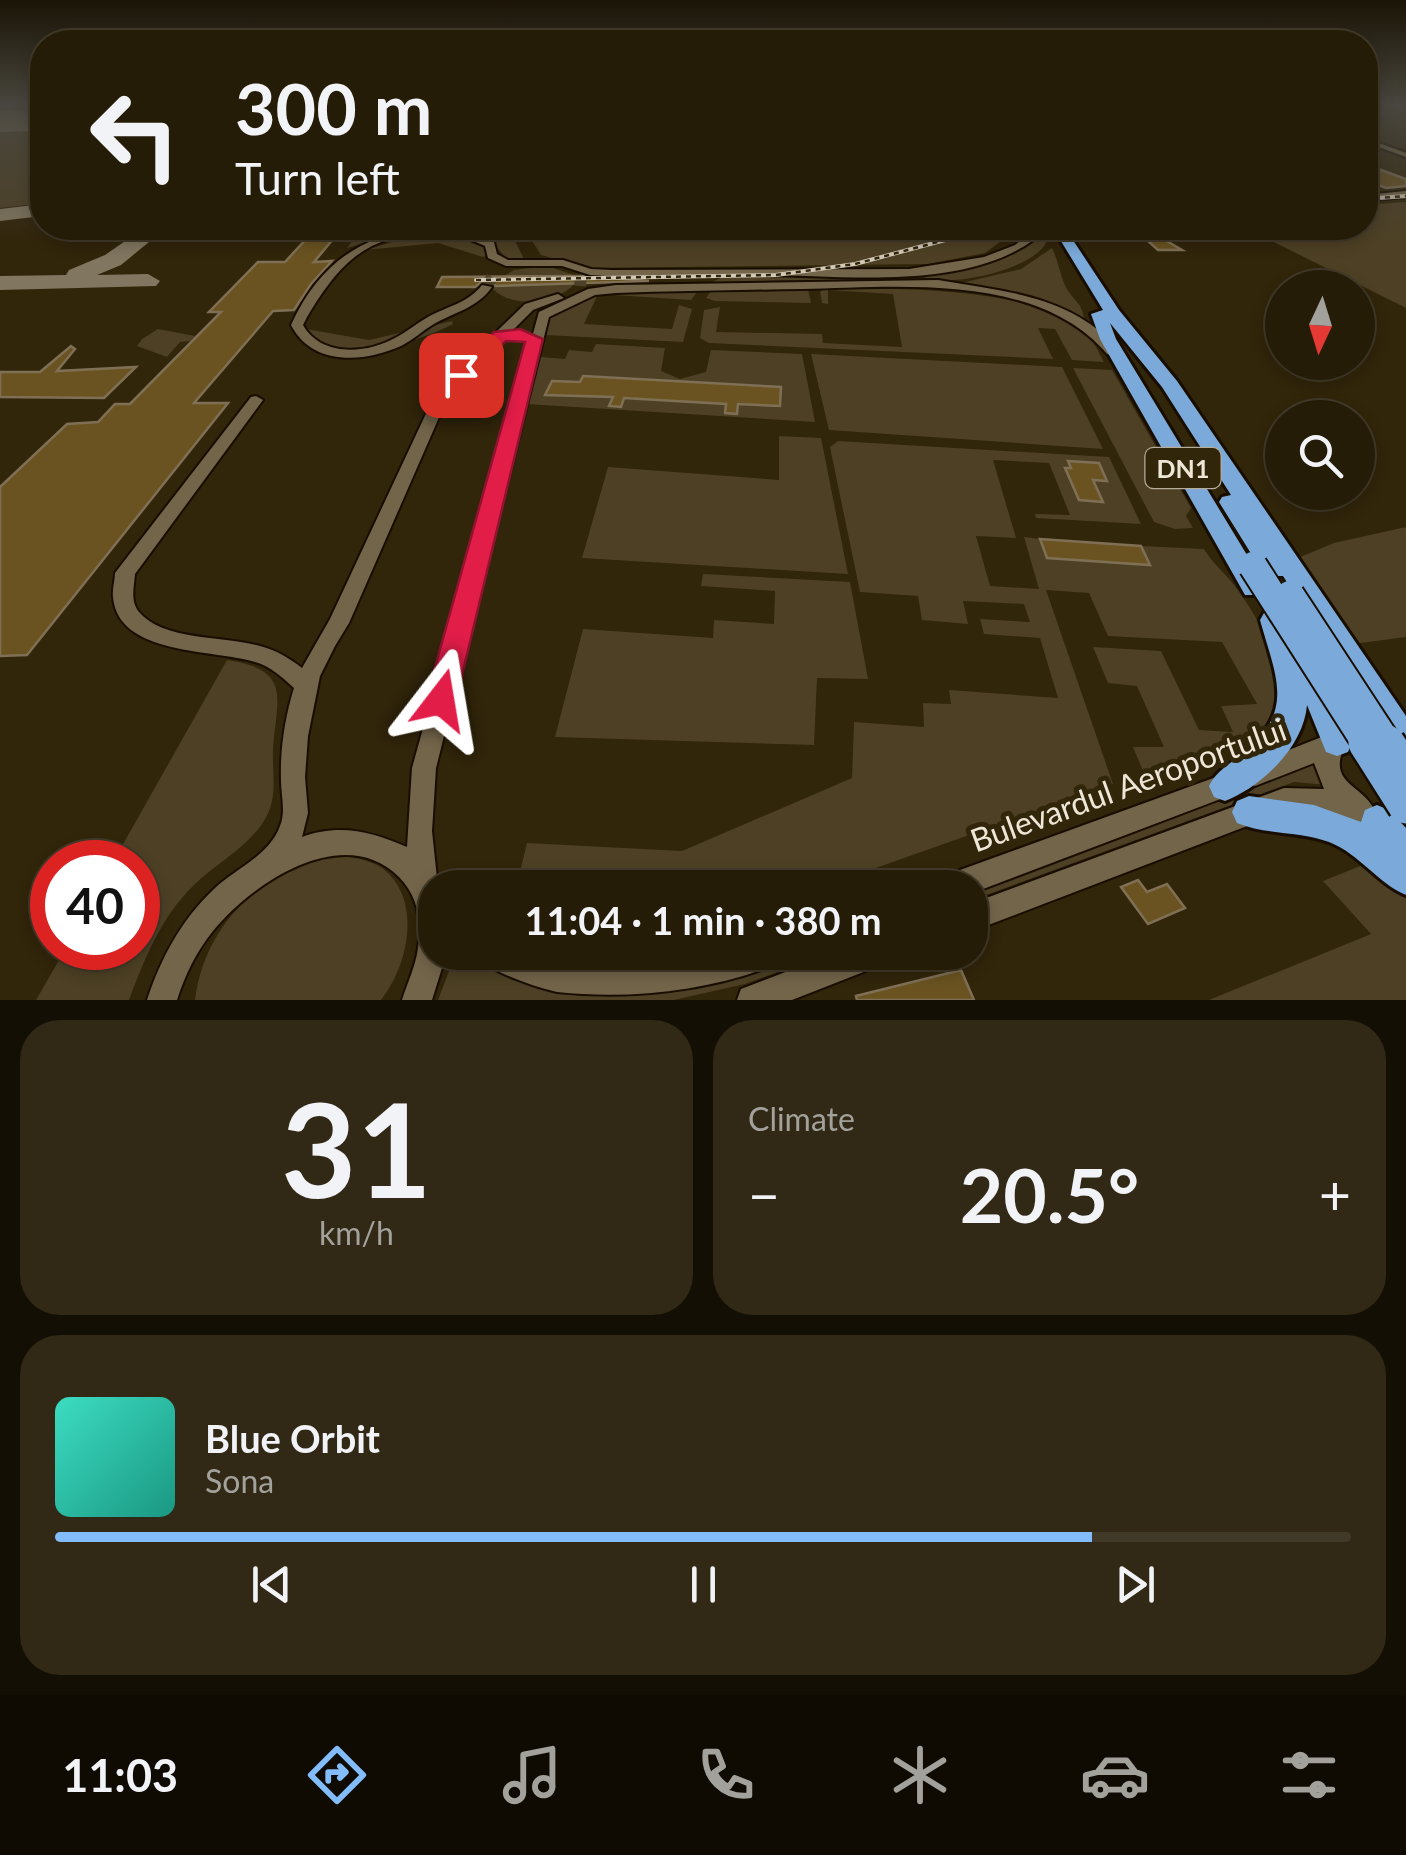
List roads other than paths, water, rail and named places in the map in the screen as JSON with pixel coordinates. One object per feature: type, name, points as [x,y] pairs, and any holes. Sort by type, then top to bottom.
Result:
[{"type":"highway","name":"DN1","points":[[1054,240],[1107,314],[1170,385],[1406,742]]},
{"type":"highway","name":"DN1","points":[[1065,240],[1159,400],[1406,772]]},
{"type":"highway","name":"DN1","points":[[1107,314],[1100,323],[1322,704],[1334,744]]},
{"type":"highway","name":"DN1","points":[[1159,400],[1406,854]]},
{"type":"highway","points":[[1247,578],[1279,592],[1299,588],[1300,581]]},
{"type":"highway","points":[[1225,786],[1271,754],[1287,733],[1291,718],[1290,681],[1273,620]]},
{"type":"highway","points":[[1249,812],[1293,815],[1329,824],[1376,849],[1406,877]]},
{"type":"street","points":[[1378,197],[1406,194]]},
{"type":"street","points":[[269,864],[294,823],[293,778],[305,684],[320,646],[338,622],[437,405],[466,368],[532,305],[565,296],[580,281],[570,268],[544,264],[514,267],[489,282],[477,300],[433,319],[385,348],[351,354],[310,344],[301,336],[298,320],[341,266],[361,248],[386,240]]},
{"type":"street","points":[[481,240],[487,242],[493,258],[502,262],[556,262],[590,272],[875,278],[982,291],[1036,303],[1080,320],[1105,342],[1124,367]]},
{"type":"street","points":[[425,870],[419,830],[424,768],[534,339],[547,311],[596,290],[875,278],[997,256],[1028,240]]},
{"type":"street","points":[[925,270],[919,277],[928,284]]},
{"type":"street","points":[[523,314],[574,295],[592,277],[614,274]]},
{"type":"street","points":[[500,336],[520,334],[534,339]]},
{"type":"street","points":[[256,400],[180,487],[125,573],[122,588],[131,614],[156,636],[257,654],[274,660],[305,684]]},
{"type":"street","points":[[1334,744],[1365,740],[1406,757]]},
{"type":"street","name":"DN1","points":[[1334,744],[1325,758],[1331,780],[1388,818]]},
{"type":"street","name":"Bulevardul Aeroportului","points":[[988,874],[1334,744]]},
{"type":"street","points":[[988,911],[1249,812],[1303,798],[1388,818]]},
{"type":"street","points":[[162,994],[204,919],[234,888],[269,864],[306,847],[338,841],[371,844],[398,856],[418,884]]},
{"type":"street","points":[[418,1000],[427,970]]},
{"type":"street","points":[[532,970],[614,982],[711,970]]},
{"type":"street","points":[[752,1000],[831,970]]},
{"type":"tunnel","points":[[580,286],[581,276]]},
{"type":"tunnel","points":[[486,287],[492,277]]},
{"type":"railway","points":[[1378,198],[1406,196]]},
{"type":"railway","points":[[476,280],[776,275],[855,264],[945,240]]}]
